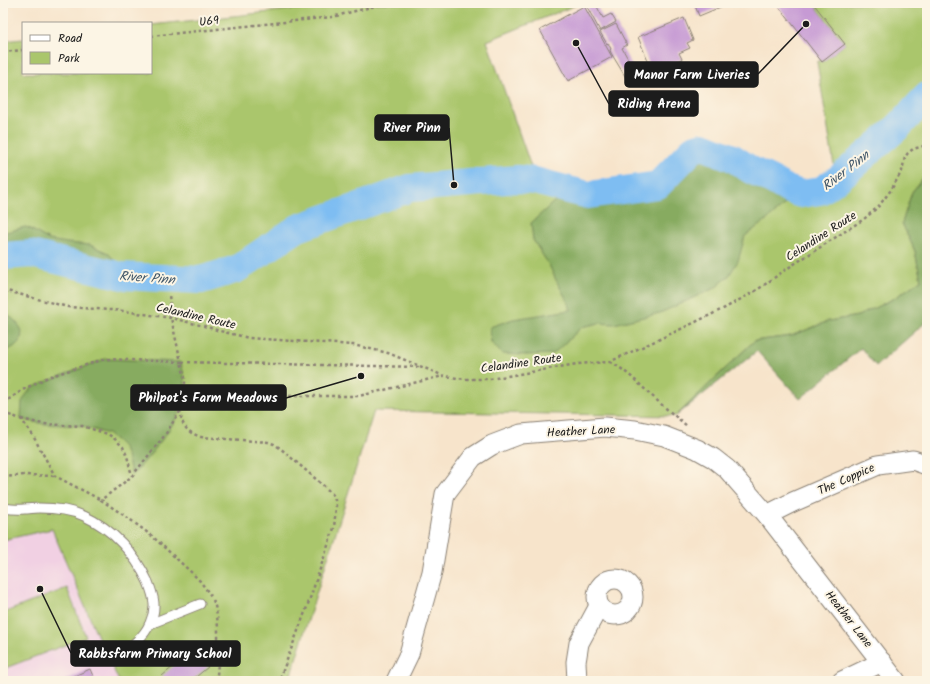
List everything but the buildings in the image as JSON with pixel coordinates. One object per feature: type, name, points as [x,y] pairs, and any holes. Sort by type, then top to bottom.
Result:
[{"type":"street","name":"Heather Lane","points":[[396,681],[409,654],[432,572],[445,494],[473,457],[492,445],[520,434],[605,427],[635,430],[664,436],[697,449],[713,458],[727,469],[768,516],[896,681]]},
{"type":"street","name":"The Coppice","points":[[768,516],[793,502],[878,465],[913,460],[927,465]]},
{"type":"street","points":[[577,681],[576,662],[578,643],[599,606]]},
{"type":"street","points":[[842,681],[882,662]]},
{"type":"lane","points":[[3,508],[22,510],[40,508],[69,511],[84,516],[104,528],[120,541],[133,556],[145,575],[153,595],[154,610],[150,624],[144,634],[116,656]]},
{"type":"lane","points":[[150,624],[200,604]]},
{"type":"path","name":"U69","points":[[152,36],[332,17],[387,3]]},
{"type":"path","points":[[3,52],[22,50]]},
{"type":"path","name":"Celandine Route","points":[[3,290],[68,307],[124,311],[171,318],[249,338],[353,345],[388,353],[421,368],[444,376],[464,379],[490,379],[577,364],[609,362],[732,304],[757,290],[864,219],[878,206],[891,190],[902,171],[908,153],[913,149],[927,145]]},
{"type":"path","points":[[169,294],[171,318],[180,362],[185,378],[185,393],[180,410],[184,426],[196,436],[268,442],[274,444],[295,460],[325,487],[335,500],[336,506],[334,528],[279,681]]},
{"type":"path","points":[[3,403],[26,388],[48,377],[105,359],[421,368]]},
{"type":"path","points":[[609,362],[626,372],[676,416]]},
{"type":"path","points":[[101,500],[132,476],[165,435],[180,410],[189,399],[198,396],[359,396],[444,376]]},
{"type":"path","points":[[3,413],[43,424],[82,426],[108,434],[123,447],[132,476]]},
{"type":"path","points":[[21,419],[37,442],[55,476]]},
{"type":"path","points":[[3,477],[26,475],[55,476],[101,500],[128,518],[152,536],[192,572],[212,597],[215,605],[218,624],[218,673],[216,681]]},
{"type":"shaded area","points":[[52,529],[98,637],[119,681],[3,681],[3,540]]},
{"type":"green space","points":[[329,3],[575,3],[576,5],[487,41],[536,181],[578,186],[589,189],[655,181],[686,147],[704,141],[802,188],[820,184],[835,172],[817,62],[821,60],[822,62],[845,44],[813,3],[927,3],[927,173],[912,192],[902,223],[915,251],[921,280],[893,299],[858,316],[829,321],[791,336],[754,341],[676,416],[374,411],[289,681],[119,681],[98,637],[52,529],[3,540],[3,41],[22,39],[22,74],[152,74],[152,25],[306,8]]},
{"type":"green space","points":[[704,141],[802,188],[772,216],[745,236],[738,261],[728,277],[715,288],[660,313],[614,324],[599,323],[582,327],[553,354],[502,354],[491,342],[490,327],[513,319],[571,310],[549,265],[533,240],[531,223],[557,199],[578,186],[589,189],[656,181],[686,147]]},
{"type":"green space","points":[[927,173],[927,321],[876,366],[861,348],[800,399],[757,351],[676,416],[754,341],[791,336],[829,321],[858,316],[893,299],[921,280],[915,251],[902,223],[912,192]]},
{"type":"green space","points":[[25,227],[49,240],[90,245],[108,253],[119,265],[114,268],[34,248],[3,250],[3,233]]},
{"type":"green space","points":[[3,310],[18,324],[22,333],[21,339],[16,345],[3,352]]},
{"type":"green space","points":[[105,359],[181,362],[185,381],[183,403],[172,426],[132,476],[123,447],[108,434],[82,426],[43,424],[21,419],[22,402],[32,388]]},
{"type":"green space","points":[[67,588],[86,637],[3,669],[3,613]]},
{"type":"waterway","name":"River Pinn","points":[[3,256],[31,254],[122,276],[201,280],[237,269],[298,228],[410,188],[518,179],[535,181],[588,195],[658,185],[693,149],[703,146],[733,158],[751,170],[787,189],[801,194],[820,191],[838,179],[898,127],[927,96]]},
{"type":"place","name":"Manor Farm Liveries","points":[[806,24]]},
{"type":"place","name":"Riding Arena","points":[[576,43]]},
{"type":"place","name":"River Pinn","points":[[454,185]]},
{"type":"place","name":"Philpot's Farm Meadows","points":[[361,376]]},
{"type":"place","name":"Rabbsfarm Primary School","points":[[40,589]]}]
